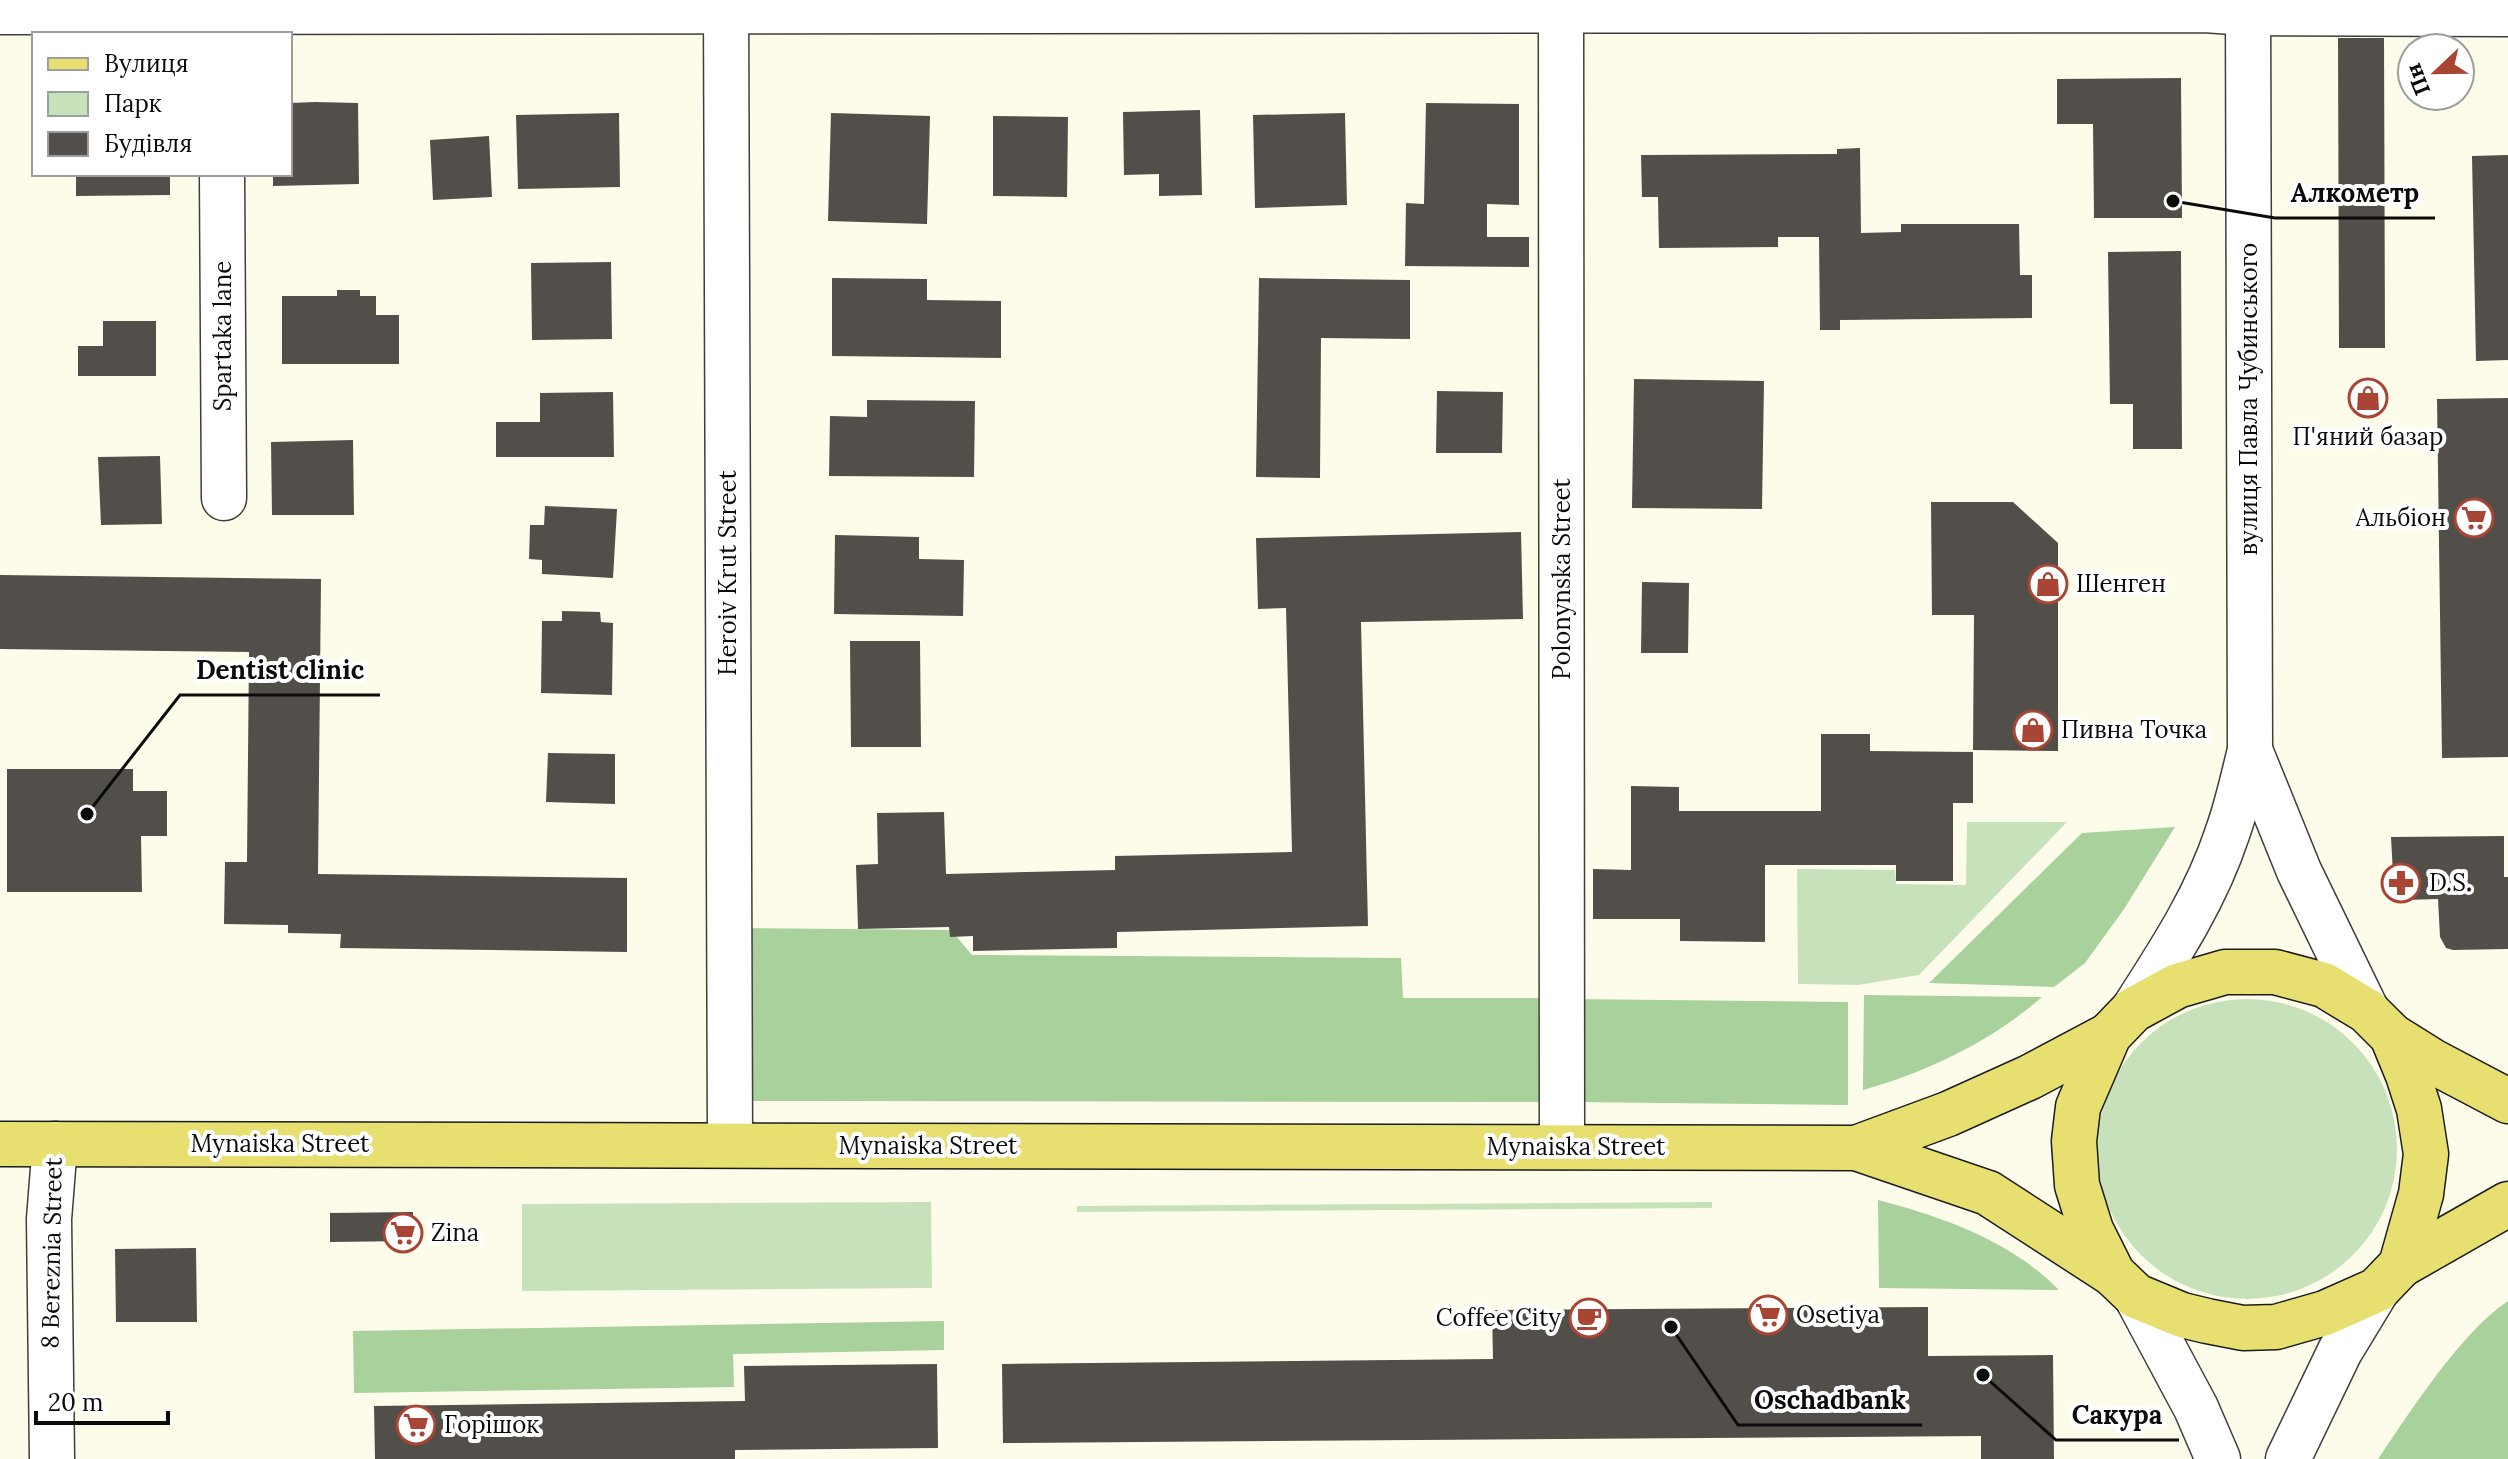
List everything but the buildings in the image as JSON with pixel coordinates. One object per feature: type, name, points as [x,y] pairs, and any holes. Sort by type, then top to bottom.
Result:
[{"type":"main road","name":"Mynaiska Street","points":[[1856,1148],[1961,1108],[2030,1077],[2177,986],[2225,972],[2275,972],[2324,985],[2379,1023]]},
{"type":"main road","points":[[2121,1022],[2078,1107],[2074,1141],[2077,1185],[2091,1230],[2124,1285]]},
{"type":"main road","points":[[2379,1023],[2432,1061],[2508,1101]]},
{"type":"main road","points":[[2379,1023],[2408,1075],[2419,1109],[2426,1154],[2421,1194],[2389,1277]]},
{"type":"main road","name":"Mynaiska Street","points":[[0,1144],[1856,1148],[1988,1193],[2124,1285],[2182,1315],[2243,1328],[2276,1327],[2325,1313],[2389,1277]]},
{"type":"main road","points":[[2389,1277],[2508,1204]]},
{"type":"street","points":[[0,12],[222,23],[726,6],[1561,11],[2005,5],[2508,14]]},
{"type":"street","name":"Heroiv Krut Street","points":[[726,6],[730,1145]]},
{"type":"street","name":"вулиця Павла Чубинського","points":[[2121,1022],[2172,949],[2201,897],[2227,835],[2250,750],[2248,7]]},
{"type":"street","name":"Polonynska Street","points":[[1561,11],[1562,1147]]},
{"type":"street","name":"Spartaka lane","points":[[222,176],[224,498]]},
{"type":"street","name":"вулиця Павла Чубинського","points":[[2250,750],[2299,871],[2379,1023]]},
{"type":"street","name":"8 Bereznia Street","points":[[52,1459],[49,1219],[55,1144]]},
{"type":"street","points":[[2288,1459],[2340,1351],[2389,1277]]},
{"type":"street","points":[[2124,1285],[2196,1408],[2218,1459]]},
{"type":"green space","points":[[1967,822],[2067,822],[1919,975],[1858,985],[1798,984],[1797,869],[1895,870],[1896,884],[1966,885]]},
{"type":"green space","points":[[2175,827],[2124,909],[2085,963],[2054,987],[1929,983],[2082,833]]},
{"type":"green space","points":[[727,928],[951,930],[972,955],[1401,958],[1403,998],[1550,998],[1550,1102],[727,1101]]},
{"type":"green space","points":[[1864,995],[2042,997],[2002,1028],[1958,1053],[1911,1074],[1863,1090]]},
{"type":"green space","points":[[1571,999],[1848,1002],[1848,1105],[1570,1102]]},
{"type":"green space","points":[[2247,999],[2276,1002],[2304,1010],[2330,1024],[2353,1043],[2372,1066],[2386,1092],[2394,1120],[2397,1149],[2394,1178],[2386,1206],[2372,1232],[2353,1255],[2330,1274],[2304,1288],[2276,1296],[2247,1299],[2218,1296],[2190,1288],[2164,1274],[2141,1255],[2122,1232],[2108,1206],[2100,1178],[2097,1149],[2100,1120],[2108,1092],[2122,1066],[2141,1043],[2164,1024],[2190,1010],[2218,1002]]},
{"type":"green space","points":[[1878,1200],[1927,1214],[1998,1244],[2059,1290],[1879,1288]]},
{"type":"green space","points":[[931,1202],[932,1288],[522,1291],[522,1204]]},
{"type":"green space","points":[[1712,1202],[1712,1208],[1077,1212],[1077,1206]]},
{"type":"green space","points":[[2508,1301],[2508,1459],[2378,1459],[2454,1352]]},
{"type":"green space","points":[[944,1321],[944,1350],[733,1354],[734,1387],[354,1393],[353,1331]]},
{"type":"place","name":"Алкометр","points":[[2173,201]]},
{"type":"place","name":"П'яний базар","points":[[2368,398]]},
{"type":"place","name":"Альбіон","points":[[2474,518]]},
{"type":"place","name":"Шенген","points":[[2048,584]]},
{"type":"place","name":"Пивна Точка","points":[[2033,730]]},
{"type":"place","name":"Dentist clinic","points":[[87,814]]},
{"type":"place","name":"D.S.","points":[[2401,883]]},
{"type":"place","name":"Zina","points":[[403,1233]]},
{"type":"place","name":"Osetiya","points":[[1768,1315]]},
{"type":"place","name":"Coffee City","points":[[1589,1318]]},
{"type":"place","name":"Oschadbank","points":[[1671,1327]]},
{"type":"place","name":"Сакура","points":[[1983,1375]]},
{"type":"place","name":"Горішок","points":[[416,1425]]}]
